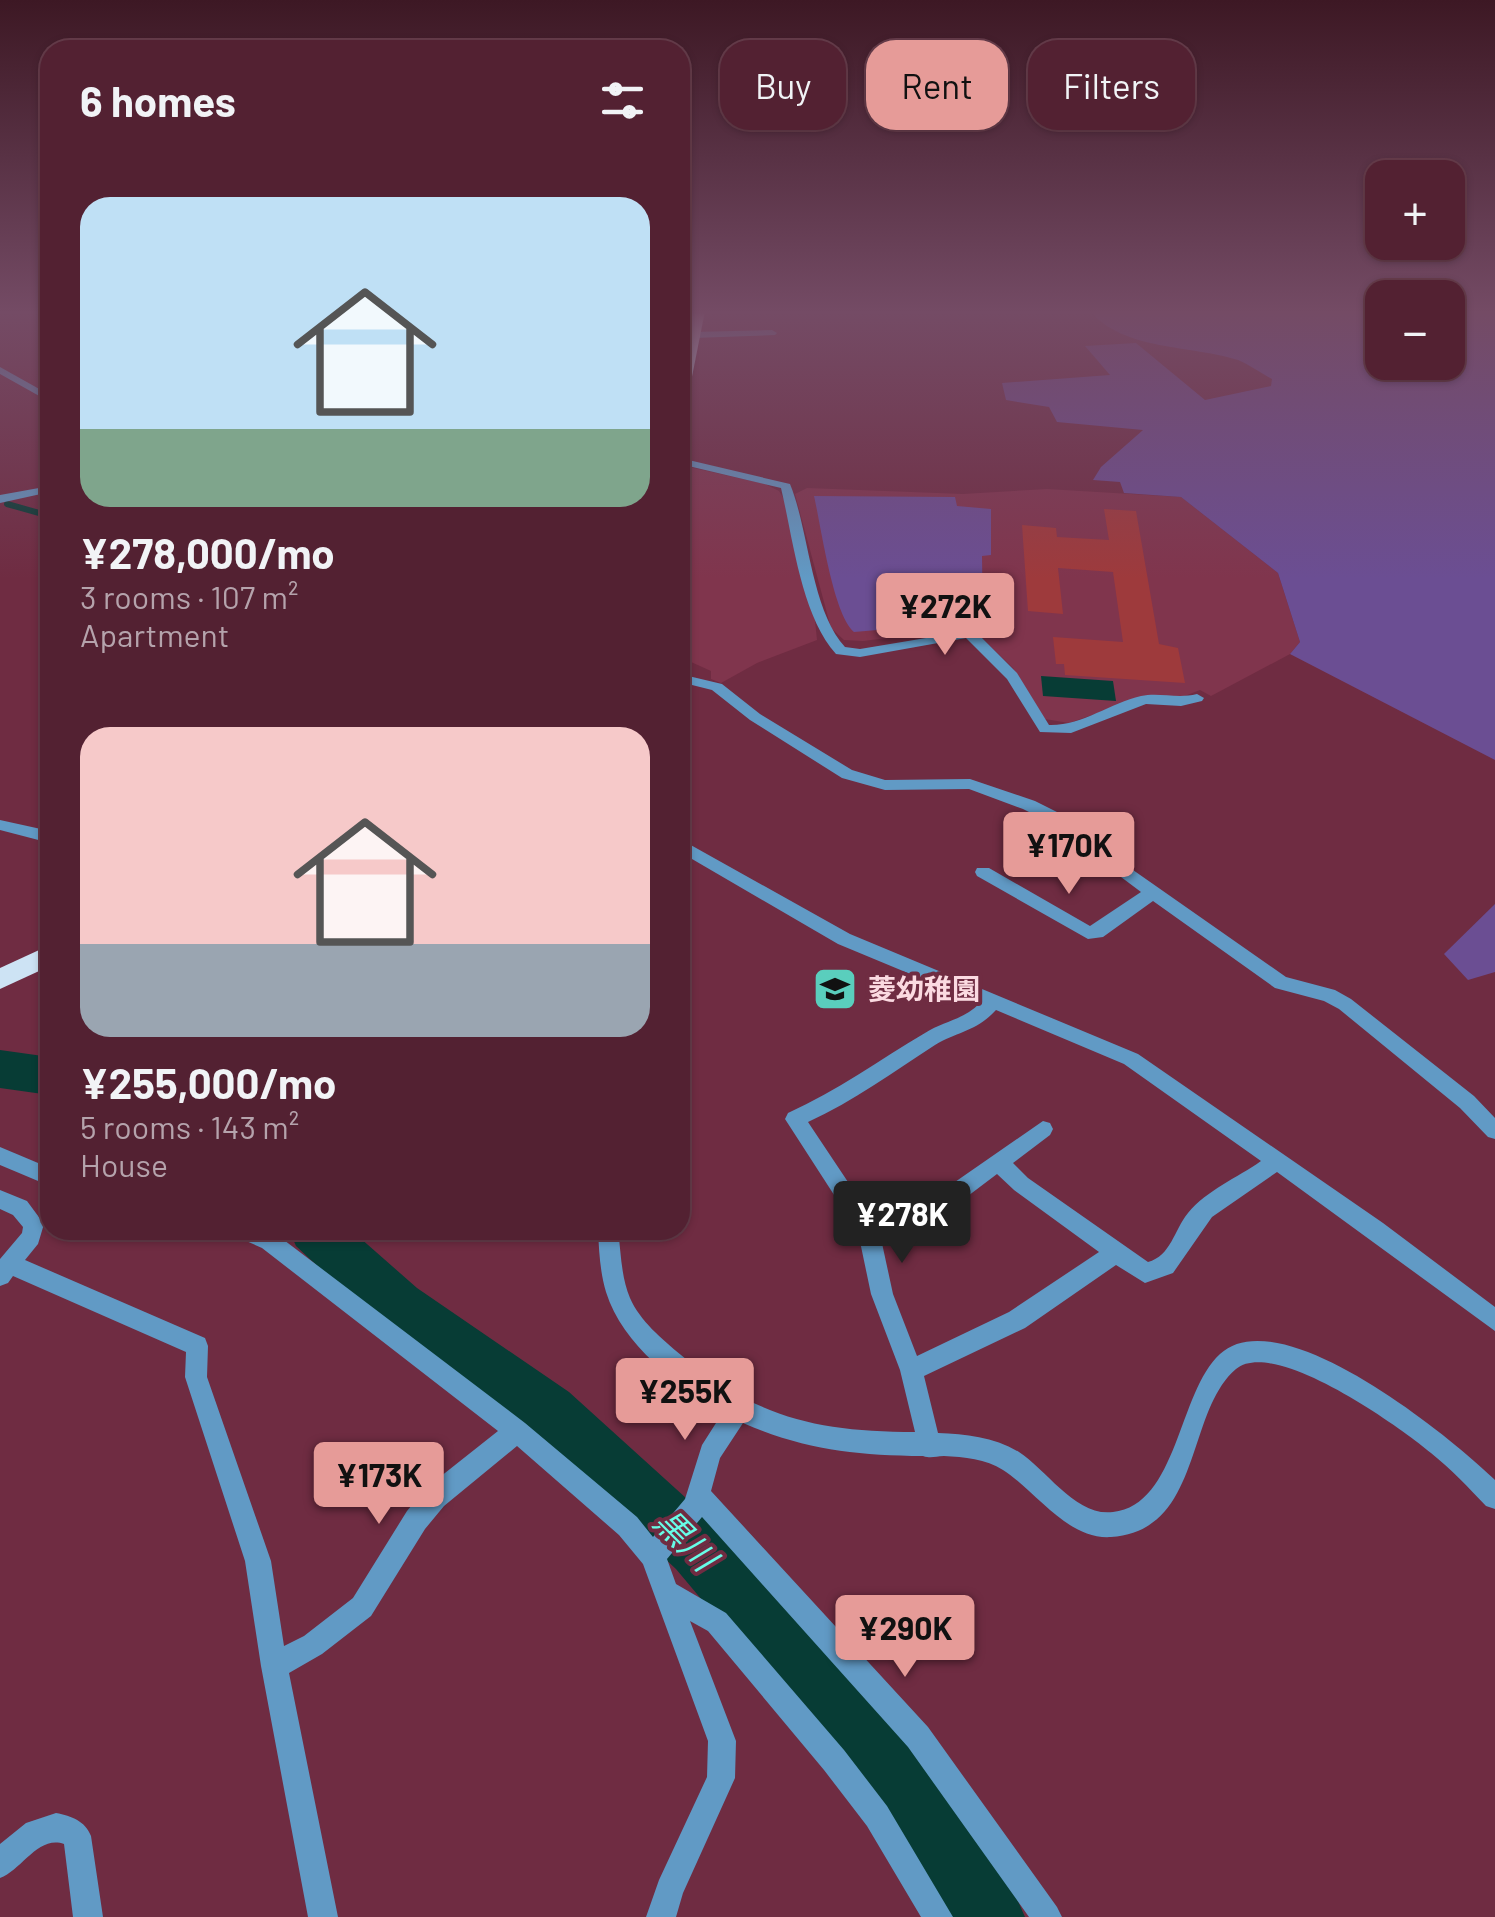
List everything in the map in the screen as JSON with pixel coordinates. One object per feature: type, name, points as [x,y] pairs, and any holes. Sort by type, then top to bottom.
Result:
[{"type":"main road","points":[[0,980],[40,960]]},
{"type":"street","points":[[690,462],[786,486],[820,615],[828,636],[841,651],[860,653],[969,632],[1012,676],[1038,722],[1054,731],[1075,727],[1145,699],[1180,702],[1197,698]]},
{"type":"street","points":[[0,500],[40,491]]},
{"type":"street","points":[[690,680],[717,687],[755,717],[847,774],[885,785],[970,784],[1051,816],[1281,983],[1329,995],[1345,1004],[1466,1102],[1495,1131]]},
{"type":"street","points":[[0,825],[40,835]]},
{"type":"street","points":[[690,852],[844,939],[1131,1059],[1274,1163],[1376,1230],[1495,1320]]},
{"type":"street","points":[[983,872],[1088,933],[1096,932],[1153,892]]},
{"type":"street","points":[[930,1447],[912,1370],[882,1294],[868,1229],[795,1120],[870,1082],[930,1038],[975,1022],[992,1002]]},
{"type":"street","points":[[868,1229],[949,1198],[1043,1128]]},
{"type":"street","points":[[0,1156],[40,1173]]},
{"type":"street","points":[[998,1162],[1146,1273],[1162,1271],[1204,1210],[1274,1163]]},
{"type":"street","points":[[0,1199],[20,1208],[34,1224],[6,1270],[197,1346],[196,1377],[258,1562],[323,1917]]},
{"type":"street","points":[[267,1240],[517,1431],[656,1552],[722,1741],[720,1778],[669,1890],[661,1917]]},
{"type":"street","points":[[610,1240],[619,1300],[641,1334],[696,1384],[738,1409],[806,1435],[930,1447],[967,1446],[999,1454],[1080,1514],[1108,1526],[1130,1520],[1165,1493],[1215,1380],[1231,1358],[1258,1352],[1282,1354],[1327,1375],[1424,1432],[1495,1497]]},
{"type":"street","points":[[912,1370],[1018,1320],[1116,1253]]},
{"type":"street","points":[[656,1552],[696,1500],[710,1453],[738,1409]]},
{"type":"street","points":[[274,1666],[312,1645],[362,1607],[416,1520],[436,1498],[517,1431]]},
{"type":"street","points":[[696,1500],[918,1737],[1047,1917]]},
{"type":"street","points":[[669,1594],[717,1622],[834,1760],[876,1816],[938,1917]]},
{"type":"street","points":[[0,1864],[31,1834],[53,1826],[68,1827],[77,1836],[88,1917]]},
{"type":"shaded area","points":[[1009,400],[1495,400],[1495,760],[1290,654],[1300,642],[1278,573],[1181,497],[1124,493],[1120,482],[1093,480],[1101,467],[1143,430],[1057,422],[1049,407]]},
{"type":"shaded area","points":[[690,467],[765,484],[779,491],[814,611],[817,640],[757,663],[721,683],[711,679],[711,671],[690,662]]},
{"type":"shaded area","points":[[807,488],[963,494],[1047,489],[1181,497],[1278,573],[1300,642],[1290,654],[1211,696],[1200,690],[1182,697],[1150,695],[1069,723],[1045,719],[1013,668],[982,638],[979,627],[863,641],[844,640],[831,628],[795,494]]},
{"type":"shaded area","points":[[814,496],[955,497],[957,506],[991,509],[991,555],[982,556],[983,621],[854,632],[834,589]]},
{"type":"shaded area","points":[[1041,676],[1113,681],[1116,701],[1043,696]]},
{"type":"shaded area","points":[[1495,904],[1495,972],[1468,980],[1444,954]]},
{"type":"building","points":[[1104,509],[1136,511],[1159,644],[1178,648],[1185,683],[1065,675],[1064,664],[1056,664],[1053,637],[1123,642],[1113,572],[1058,568],[1063,614],[1028,611],[1022,525],[1056,528],[1057,537],[1109,540]]},
{"type":"waterway","points":[[7,504],[40,513]]},
{"type":"waterway","name":"黒川","points":[[0,1069],[40,1075]]},
{"type":"waterway","name":"黒川","points":[[325,1240],[398,1306],[549,1412],[697,1548],[885,1766],[989,1917]]},
{"type":"place","name":"菱幼稚園","points":[[835,989]]}]
